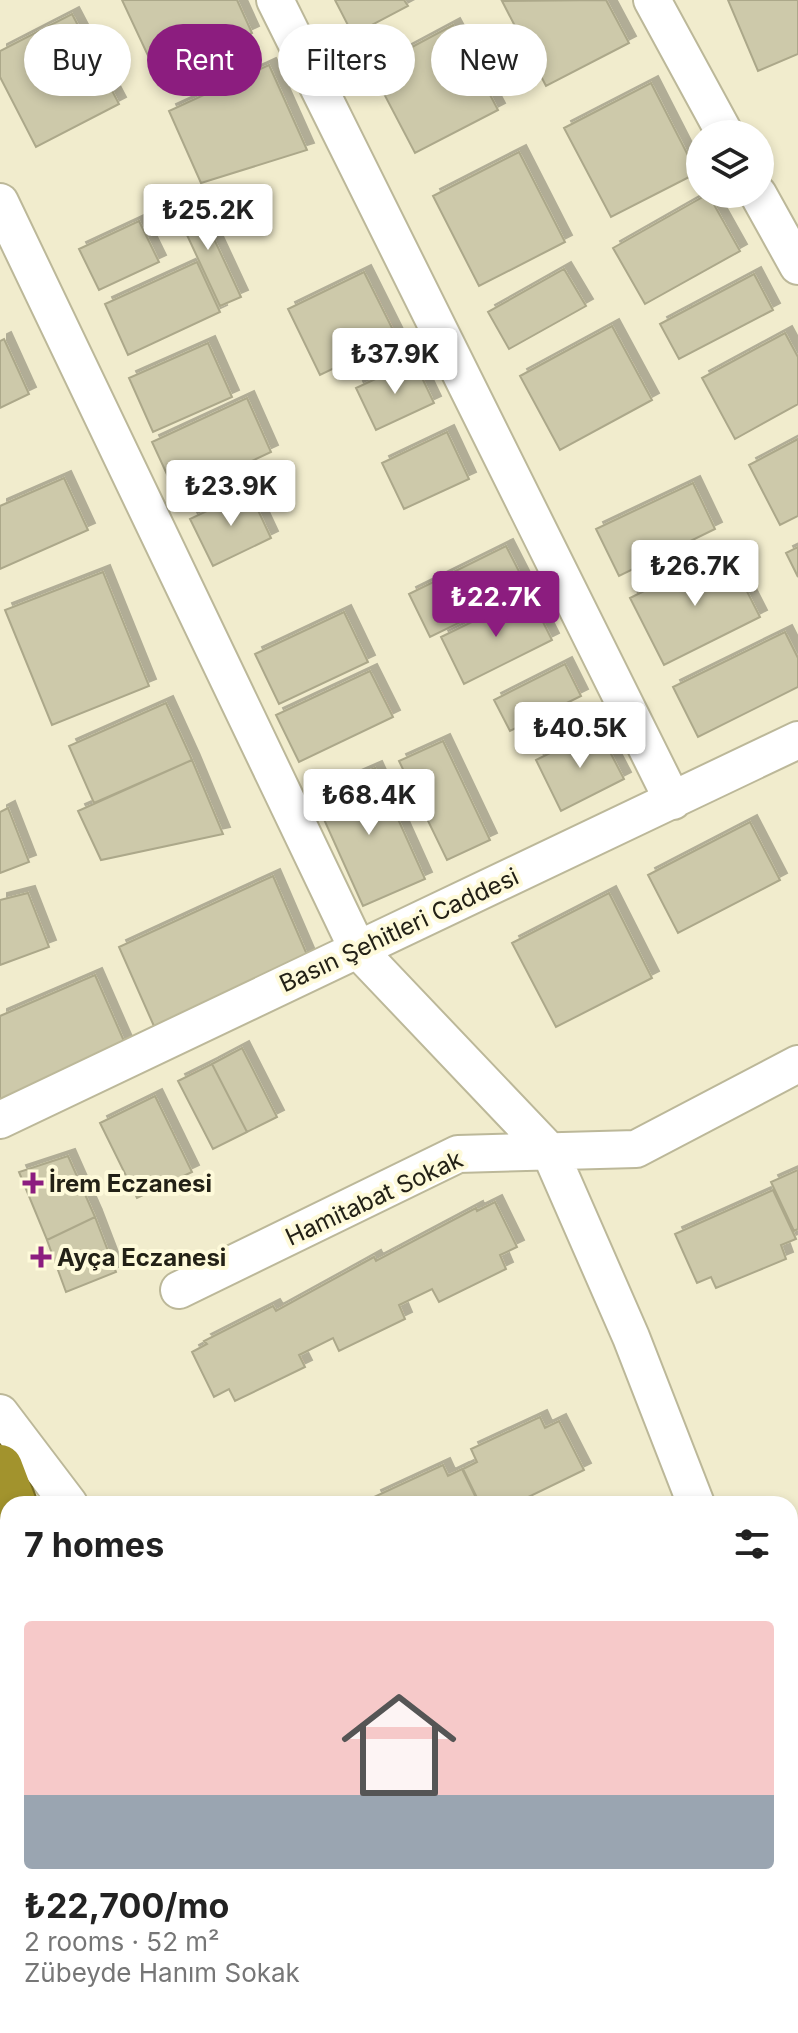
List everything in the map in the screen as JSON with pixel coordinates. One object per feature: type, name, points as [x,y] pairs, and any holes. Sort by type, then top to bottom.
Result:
[{"type":"highway","points":[[0,1467],[11,1496]]},
{"type":"street","points":[[275,0],[673,801]]},
{"type":"street","points":[[652,0],[717,120]]},
{"type":"street","points":[[0,202],[358,950],[550,1152],[631,1337],[693,1496]]},
{"type":"street","points":[[768,208],[793,243]]},
{"type":"street","name":"Basın Şehitleri Caddesi","points":[[0,1120],[798,740]]},
{"type":"street","name":"Hamitabat Sokak","points":[[179,1290],[458,1154],[636,1149],[798,1064]]},
{"type":"street","points":[[0,1413],[63,1496]]},
{"type":"building","points":[[122,0],[237,0],[248,24],[147,24],[147,53]]},
{"type":"building","points":[[335,0],[404,0],[408,6],[374,24],[347,24]]},
{"type":"building","points":[[606,0],[629,43],[547,85],[547,24],[514,24],[502,1]]},
{"type":"building","points":[[728,0],[798,0],[798,54],[758,71]]},
{"type":"building","points":[[72,14],[77,24],[53,24]]},
{"type":"building","points":[[431,37],[431,96],[491,96],[498,110],[415,153],[385,96],[415,96],[415,45]]},
{"type":"building","points":[[24,39],[24,96],[115,96],[119,104],[36,147],[0,77],[0,51]]},
{"type":"building","points":[[269,65],[278,85],[278,96],[283,96],[307,150],[201,183],[169,111],[202,96],[262,96],[262,68]]},
{"type":"building","points":[[651,83],[686,151],[686,179],[611,217],[564,128]]},
{"type":"building","points":[[519,152],[565,242],[479,286],[433,196]]},
{"type":"building","points":[[195,198],[241,297],[220,306],[174,207]]},
{"type":"building","points":[[686,207],[716,208],[740,251],[645,304],[613,248]]},
{"type":"building","points":[[139,221],[159,262],[99,290],[79,249]]},
{"type":"building","points":[[197,262],[220,312],[128,355],[105,304]]},
{"type":"building","points":[[564,269],[586,306],[509,349],[488,312]]},
{"type":"building","points":[[364,272],[397,338],[320,375],[288,309]]},
{"type":"building","points":[[754,274],[773,310],[679,359],[660,324]]},
{"type":"building","points":[[612,326],[652,400],[560,450],[520,376]]},
{"type":"building","points":[[785,333],[798,357],[798,404],[735,439],[702,378]]},
{"type":"building","points":[[4,339],[29,394],[0,408],[0,341]]},
{"type":"building","points":[[208,343],[232,397],[153,432],[129,378]]},
{"type":"building","points":[[414,361],[434,403],[376,430],[356,388]]},
{"type":"building","points":[[247,398],[271,452],[177,496],[152,442]]},
{"type":"building","points":[[447,432],[469,479],[404,509],[382,463]]},
{"type":"building","points":[[798,439],[798,516],[780,525],[749,465]]},
{"type":"building","points":[[64,478],[88,530],[0,569],[0,506]]},
{"type":"building","points":[[693,483],[715,529],[619,576],[596,529]]},
{"type":"building","points":[[249,491],[271,538],[213,566],[190,519]]},
{"type":"building","points":[[506,546],[528,589],[430,637],[409,594]]},
{"type":"building","points":[[798,547],[798,577],[786,553]]},
{"type":"building","points":[[726,550],[760,617],[664,665],[630,598]]},
{"type":"building","points":[[103,572],[149,686],[52,725],[5,610]]},
{"type":"building","points":[[529,594],[552,640],[464,684],[441,637]]},
{"type":"building","points":[[344,612],[368,662],[279,704],[255,654]]},
{"type":"building","points":[[785,632],[798,658],[798,687],[698,737],[673,687]]},
{"type":"building","points":[[565,664],[581,696],[510,731],[494,700]]},
{"type":"building","points":[[370,671],[393,717],[299,762],[276,715]]},
{"type":"building","points":[[166,703],[192,760],[94,803],[69,746]]},
{"type":"building","points":[[598,729],[624,779],[561,811],[536,760]]},
{"type":"building","points":[[443,741],[490,840],[447,860],[399,761]]},
{"type":"building","points":[[192,760],[223,834],[101,860],[78,811]]},
{"type":"building","points":[[375,768],[425,879],[363,906],[313,795]]},
{"type":"building","points":[[8,808],[29,862],[0,873],[0,812]]},
{"type":"building","points":[[750,822],[780,880],[678,933],[648,875]]},
{"type":"building","points":[[273,876],[311,964],[157,1033],[119,947]]},
{"type":"building","points":[[28,893],[49,947],[0,965],[0,900]]},
{"type":"building","points":[[609,893],[652,978],[556,1027],[512,943]]},
{"type":"building","points":[[95,975],[127,1048],[0,1102],[0,1016]]},
{"type":"building","points":[[242,1048],[277,1117],[247,1132],[212,1064]]},
{"type":"building","points":[[212,1064],[247,1132],[213,1149],[178,1081]]},
{"type":"building","points":[[155,1096],[192,1172],[137,1198],[100,1123]]},
{"type":"building","points":[[68,1156],[95,1217],[47,1240],[19,1172]]},
{"type":"building","points":[[798,1170],[798,1229],[794,1231],[771,1182]]},
{"type":"building","points":[[773,1190],[796,1239],[781,1245],[786,1259],[716,1288],[711,1277],[697,1283],[675,1234]]},
{"type":"building","points":[[495,1202],[517,1247],[500,1255],[506,1269],[439,1302],[432,1289],[399,1305],[405,1319],[339,1351],[333,1338],[299,1355],[305,1367],[235,1401],[229,1389],[214,1397],[192,1352],[207,1344],[204,1341],[273,1306],[276,1311],[374,1257],[376,1261],[476,1208],[477,1211]]},
{"type":"building","points":[[95,1217],[116,1272],[66,1292],[47,1240]]},
{"type":"building","points":[[540,1417],[545,1428],[559,1421],[584,1470],[530,1496],[476,1496],[463,1469],[477,1462],[471,1449]]},
{"type":"building","points":[[443,1465],[448,1476],[462,1469],[475,1496],[376,1496]]},
{"type":"place","name":"İrem Eczanesi","points":[[33,1183]]},
{"type":"place","name":"Ayça Eczanesi","points":[[41,1257]]}]
